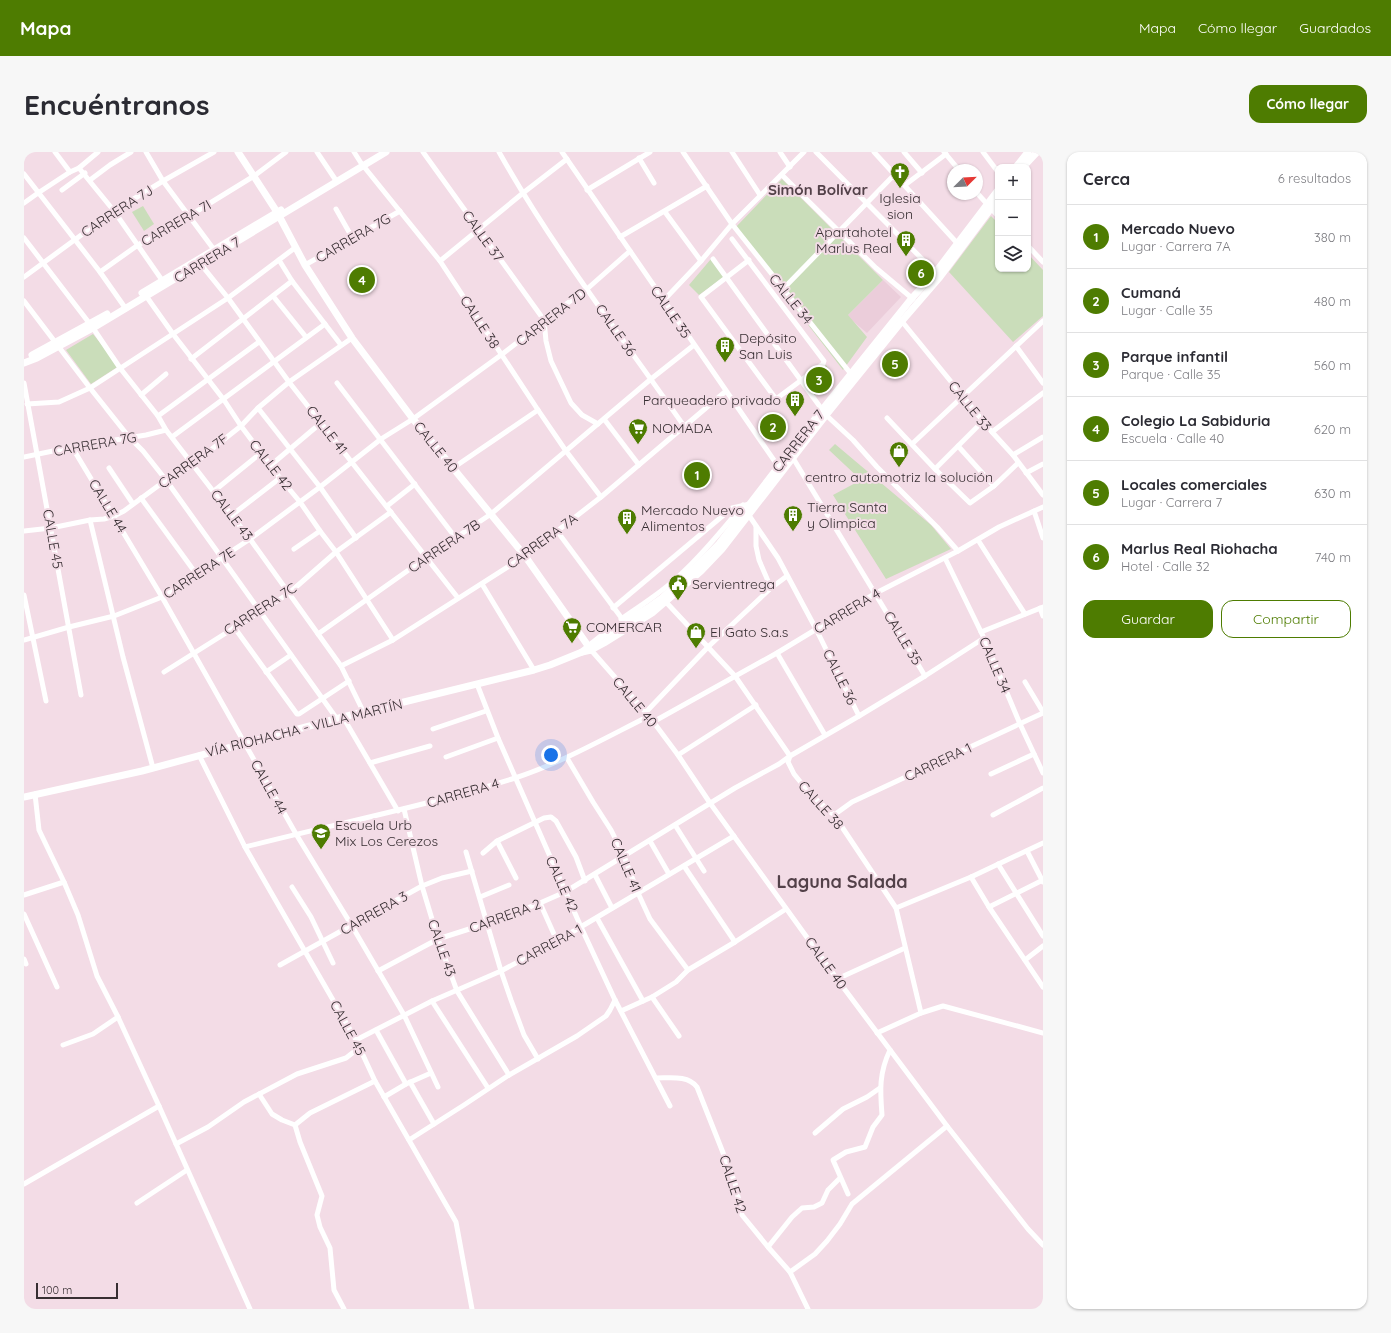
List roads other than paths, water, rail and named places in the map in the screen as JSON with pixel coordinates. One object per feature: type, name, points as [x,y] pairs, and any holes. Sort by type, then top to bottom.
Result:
[{"type":"main road","name":"CALLE 40","points":[[238,152],[278,214],[305,265],[352,338],[413,419],[525,556],[589,648]]},
{"type":"main road","name":"CARRERA 7","points":[[363,165],[379,152]]},
{"type":"main road","name":"CARRERA 7","points":[[24,363],[37,358],[92,326],[278,214],[386,152]]},
{"type":"main road","points":[[1018,164],[1026,155],[1039,152]]},
{"type":"main road","name":"CARRERA 7","points":[[625,623],[652,613],[701,571],[722,549],[780,469],[824,412],[915,299],[937,275],[989,207],[995,196]]},
{"type":"main road","name":"CARRERA 7","points":[[937,275],[957,243],[997,200]]},
{"type":"main road","name":"CARRERA 7","points":[[589,648],[662,598],[719,544],[747,504],[780,469],[793,458],[851,374],[900,319]]},
{"type":"main road","name":"CARRERA 7","points":[[24,358],[57,345]]},
{"type":"main road","name":"VÍA RIOHACHA - VILLA MARTÍN","points":[[24,797],[153,768],[340,718],[534,670],[550,665],[589,648]]},
{"type":"street","points":[[55,152],[70,172]]},
{"type":"street","points":[[24,204],[70,172],[79,168],[98,152]]},
{"type":"street","points":[[90,180],[131,152]]},
{"type":"street","points":[[146,152],[163,181],[215,252]]},
{"type":"street","name":"CARRERA 7J","points":[[24,277],[114,211],[214,152]]},
{"type":"street","name":"CARRERA 7I","points":[[100,272],[138,245],[254,176],[286,152]]},
{"type":"street","points":[[317,152],[336,180]]},
{"type":"street","name":"CALLE 38","points":[[354,152],[440,261],[538,410],[566,451],[601,497]]},
{"type":"street","name":"CALLE 37","points":[[423,152],[544,320]]},
{"type":"street","name":"CALLE 36","points":[[499,152],[522,194],[684,426]]},
{"type":"street","name":"CALLE 35","points":[[562,152],[780,469]]},
{"type":"street","points":[[587,190],[650,152]]},
{"type":"street","points":[[683,152],[732,224]]},
{"type":"street","points":[[732,152],[760,195]]},
{"type":"street","points":[[780,152],[790,167]]},
{"type":"street","points":[[664,300],[701,261],[732,224],[804,152]]},
{"type":"street","points":[[816,152],[867,202],[937,275]]},
{"type":"street","points":[[874,152],[957,243]]},
{"type":"street","points":[[904,152],[922,173]]},
{"type":"street","points":[[983,152],[995,168]]},
{"type":"street","points":[[1039,152],[1043,155]]},
{"type":"street","points":[[905,185],[922,173],[945,153],[953,164]]},
{"type":"street","points":[[639,158],[654,183]]},
{"type":"street","points":[[440,261],[522,194],[567,160]]},
{"type":"street","points":[[79,168],[85,173],[114,211],[164,283]]},
{"type":"street","points":[[62,190],[85,173]]},
{"type":"street","points":[[24,174],[100,272],[124,307]]},
{"type":"street","points":[[783,288],[895,174]]},
{"type":"street","points":[[782,175],[876,268],[915,299]]},
{"type":"street","points":[[620,238],[707,186]]},
{"type":"street","points":[[983,200],[995,213]]},
{"type":"street","points":[[336,209],[353,239]]},
{"type":"street","name":"CARRERA 7G","points":[[305,265],[400,211]]},
{"type":"street","points":[[665,212],[701,261]]},
{"type":"street","name":"CALLE 34","points":[[732,224],[851,374]]},
{"type":"street","points":[[24,238],[92,326]]},
{"type":"street","name":"CALLE 34","points":[[732,239],[823,359],[823,364],[800,380]]},
{"type":"street","points":[[27,404],[59,402],[90,388],[228,298],[296,248]]},
{"type":"street","points":[[1031,249],[1043,262]]},
{"type":"street","name":"CARRERA 7D","points":[[352,462],[381,439],[413,419],[502,355],[540,325],[544,320],[587,289],[630,251]]},
{"type":"street","points":[[713,259],[824,412],[853,440],[877,468],[937,527],[958,551]]},
{"type":"street","points":[[279,260],[292,281],[341,345]]},
{"type":"street","points":[[749,260],[700,297],[776,399],[800,380]]},
{"type":"street","name":"CALLE 41","points":[[199,262],[228,298],[289,382],[322,422],[458,598]]},
{"type":"street","points":[[191,359],[292,281]]},
{"type":"street","name":"CALLE 42","points":[[145,294],[191,359],[224,400],[241,426],[300,502],[336,552],[393,640]]},
{"type":"street","points":[[273,296],[306,337]]},
{"type":"street","points":[[24,301],[90,388],[166,480],[323,699],[340,718],[370,763],[398,811]]},
{"type":"street","name":"CALLE 33","points":[[900,319],[992,432],[1013,455],[1043,495]]},
{"type":"street","points":[[544,320],[546,341],[551,360],[571,403],[582,416],[598,424]]},
{"type":"street","points":[[912,444],[1043,322]]},
{"type":"street","points":[[172,437],[325,324]]},
{"type":"street","name":"CALLE 43","points":[[92,326],[120,368],[158,416],[166,430],[250,539],[341,666],[364,713]]},
{"type":"street","name":"CARRERA 7F","points":[[24,531],[51,528],[114,516],[166,480],[193,464],[241,426],[258,408],[289,382],[352,338]]},
{"type":"street","points":[[158,416],[259,342]]},
{"type":"street","name":"CARRERA 7B","points":[[318,634],[426,556],[491,514],[651,379],[694,345]]},
{"type":"street","points":[[1016,346],[1043,383]]},
{"type":"street","points":[[141,395],[166,374]]},
{"type":"street","name":"CALLE 45","points":[[24,383],[81,695]]},
{"type":"street","points":[[337,383],[455,538]]},
{"type":"street","name":"CARRERA 7A","points":[[341,666],[393,640],[525,556],[601,497],[726,391]]},
{"type":"street","points":[[992,432],[1043,393]]},
{"type":"street","points":[[258,408],[320,487],[356,538]]},
{"type":"street","points":[[453,468],[538,410]]},
{"type":"street","points":[[887,418],[935,469],[970,503],[994,486],[1018,463]]},
{"type":"street","points":[[604,419],[639,465]]},
{"type":"street","points":[[935,469],[983,421]]},
{"type":"street","points":[[272,465],[322,422]]},
{"type":"street","name":"CARRERA 7G","points":[[24,457],[166,430]]},
{"type":"street","points":[[1013,455],[1043,437]]},
{"type":"street","points":[[958,446],[994,486]]},
{"type":"street","name":"CALLE 44","points":[[72,447],[162,597],[296,834],[404,1015],[438,1087]]},
{"type":"street","points":[[214,491],[261,453]]},
{"type":"street","name":"CALLE 35","points":[[793,458],[925,676]]},
{"type":"street","name":"CARRERA 7E","points":[[24,640],[114,616],[162,597],[222,559],[352,462]]},
{"type":"street","points":[[1026,473],[1043,464]]},
{"type":"street","points":[[109,468],[133,504]]},
{"type":"street","points":[[232,515],[280,478]]},
{"type":"street","points":[[387,506],[415,484]]},
{"type":"street","points":[[141,498],[197,575]]},
{"type":"street","points":[[613,608],[732,508],[747,504]]},
{"type":"street","name":"CARRERA 4","points":[[653,722],[777,653],[876,593],[945,558],[999,527],[1043,507]]},
{"type":"street","points":[[1034,511],[1043,538]]},
{"type":"street","name":"CARRERA 7C","points":[[164,672],[193,652],[288,594],[336,552],[391,512]]},
{"type":"street","name":"CALLE 36","points":[[748,514],[778,558],[816,629],[859,716]]},
{"type":"street","points":[[90,520],[123,657],[153,768]]},
{"type":"street","points":[[756,525],[756,546],[759,560],[771,588]]},
{"type":"street","points":[[294,549],[320,531]]},
{"type":"street","points":[[557,531],[625,623]]},
{"type":"street","points":[[978,540],[1025,614]]},
{"type":"street","name":"CALLE 34","points":[[945,558],[984,638],[1020,724],[1043,773]]},
{"type":"street","name":"CARRERA 4","points":[[245,847],[404,810],[516,778],[566,758],[647,714],[708,647],[771,588],[787,576]]},
{"type":"street","points":[[482,584],[534,670]]},
{"type":"street","points":[[24,595],[46,701]]},
{"type":"street","name":"CALLE 38","points":[[665,602],[735,676],[790,756],[788,762],[794,774],[811,795],[834,816],[896,908],[921,1013]]},
{"type":"street","points":[[981,632],[1041,608],[1043,616]]},
{"type":"street","points":[[234,627],[297,714],[323,699],[349,681]]},
{"type":"street","points":[[790,756],[925,676],[984,638]]},
{"type":"street","name":"CALLE 40","points":[[589,648],[647,714],[678,755],[710,803],[786,909],[877,1033],[947,1126],[1028,1229],[1043,1245]]},
{"type":"street","points":[[777,653],[825,735]]},
{"type":"street","points":[[266,672],[291,655]]},
{"type":"street","points":[[1025,682],[1043,713]]},
{"type":"street","name":"CALLE 42","points":[[477,684],[486,711],[581,927],[615,1000],[657,1078],[670,1106]]},
{"type":"street","points":[[678,755],[756,705]]},
{"type":"street","points":[[433,729],[486,711]]},
{"type":"street","name":"CARRERA 1","points":[[834,816],[852,802],[1043,713]]},
{"type":"street","points":[[446,757],[498,738]]},
{"type":"street","points":[[370,763],[430,746]]},
{"type":"street","points":[[991,774],[1034,754]]},
{"type":"street","name":"CALLE 45","points":[[199,755],[245,847],[360,1047],[375,1081],[456,1222],[472,1309]]},
{"type":"street","name":"CARRERA 2","points":[[378,971],[438,939],[488,923],[565,892],[790,756]]},
{"type":"street","name":"CALLE 41","points":[[566,758],[611,830],[624,856],[650,919],[688,970]]},
{"type":"street","points":[[993,815],[1043,788]]},
{"type":"street","points":[[35,794],[38,830],[64,882],[78,915],[97,976],[118,1017],[159,1106],[250,1309]]},
{"type":"street","name":"CALLE 43","points":[[404,810],[422,886],[438,939],[457,991],[509,1075]]},
{"type":"street","points":[[483,853],[497,841],[535,822],[551,816],[556,821],[576,857],[585,881]]},
{"type":"street","points":[[675,825],[704,871]]},
{"type":"street","name":"CARRERA 1","points":[[356,1040],[432,1001],[501,971],[557,941],[734,836]]},
{"type":"street","points":[[497,841],[516,878]]},
{"type":"street","points":[[650,841],[669,874]]},
{"type":"street","points":[[896,908],[971,877],[1043,843]]},
{"type":"street","points":[[989,907],[1043,881],[1027,851]]},
{"type":"street","points":[[466,852],[501,971],[524,1035],[538,1059]]},
{"type":"street","points":[[998,864],[1043,936]]},
{"type":"street","points":[[684,866],[735,942]]},
{"type":"street","name":"CARRERA 3","points":[[280,965],[422,886],[442,878],[472,871]]},
{"type":"street","points":[[595,875],[612,908]]},
{"type":"street","points":[[971,877],[989,907],[1043,987]]},
{"type":"street","points":[[24,895],[64,882]]},
{"type":"street","points":[[480,897],[509,885]]},
{"type":"street","points":[[292,887],[311,917],[333,963]]},
{"type":"street","points":[[540,903],[557,941]]},
{"type":"street","points":[[621,1011],[652,997],[676,982],[688,970],[786,909]]},
{"type":"street","points":[[24,914],[57,987]]},
{"type":"street","points":[[597,918],[643,1001]]},
{"type":"street","points":[[1025,960],[1043,946]]},
{"type":"street","points":[[837,979],[905,948]]},
{"type":"street","points":[[652,997],[679,1036]]},
{"type":"street","points":[[409,1140],[509,1075],[577,1036],[606,1016],[615,1000]]},
{"type":"street","points":[[432,1001],[488,1088]]},
{"type":"street","points":[[877,1033],[921,1013],[943,1006],[1043,1033]]},
{"type":"street","points":[[63,1045],[93,1034],[118,1017]]},
{"type":"street","points":[[376,1030],[434,1124]]},
{"type":"street","points":[[176,1144],[208,1127],[244,1102],[259,1094],[297,1074],[346,1058],[360,1047]]},
{"type":"street","points":[[848,1194],[833,1160],[846,1152],[863,1148],[867,1145],[873,1128],[882,1115],[880,1088],[884,1062],[890,1050]]},
{"type":"street","points":[[384,1097],[408,1083],[431,1073]]},
{"type":"street","name":"CALLE 42","points":[[657,1078],[685,1079],[695,1084],[697,1087],[735,1183],[742,1215],[790,1272],[808,1309]]},
{"type":"street","points":[[295,1125],[310,1113],[375,1081]]},
{"type":"street","points":[[815,1133],[843,1109],[867,1097],[880,1088]]},
{"type":"street","points":[[259,1094],[272,1114],[295,1125]]},
{"type":"street","points":[[24,1184],[159,1106]]},
{"type":"street","points":[[295,1125],[300,1142],[322,1196],[317,1215],[320,1227],[330,1248],[330,1262],[334,1290],[344,1309]]},
{"type":"street","points":[[790,1272],[815,1254],[827,1241],[840,1224],[852,1204],[947,1126]]},
{"type":"street","points":[[137,1203],[187,1170]]},
{"type":"street","points":[[768,1247],[792,1217],[802,1208],[814,1207],[822,1202],[828,1190],[840,1178]]},
{"type":"place","name":"Iglesia sion","points":[[900,189]]},
{"type":"place","name":"Apartahotel Marlus Real","points":[[906,257]]},
{"type":"place","name":"Marlus Real Riohacha","points":[[921,273]]},
{"type":"place","name":"Colegio La Sabiduria","points":[[362,280]]},
{"type":"place","name":"Depósito San Luis","points":[[725,363]]},
{"type":"place","name":"Locales comerciales","points":[[895,364]]},
{"type":"place","name":"Parque infantil","points":[[819,380]]},
{"type":"place","name":"Parqueadero privado","points":[[795,417]]},
{"type":"place","name":"Cumaná","points":[[773,427]]},
{"type":"place","name":"NOMADA","points":[[638,445]]},
{"type":"place","name":"centro automotriz la solución","points":[[899,468]]},
{"type":"place","name":"Mercado Nuevo","points":[[697,475]]},
{"type":"place","name":"Tierra Santa y Olimpica","points":[[793,532]]},
{"type":"place","name":"Mercado Nuevo Alimentos","points":[[627,535]]},
{"type":"place","name":"Servientrega","points":[[678,601]]},
{"type":"place","name":"COMERCAR","points":[[572,644]]},
{"type":"place","name":"El Gato S.a.s","points":[[696,649]]},
{"type":"place","name":"Escuela Urb Mix Los Cerezos","points":[[321,850]]},
{"type":"district","name":"Simón Bolívar","points":[[818,189]]},
{"type":"district","name":"Laguna Salada","points":[[842,881]]}]
